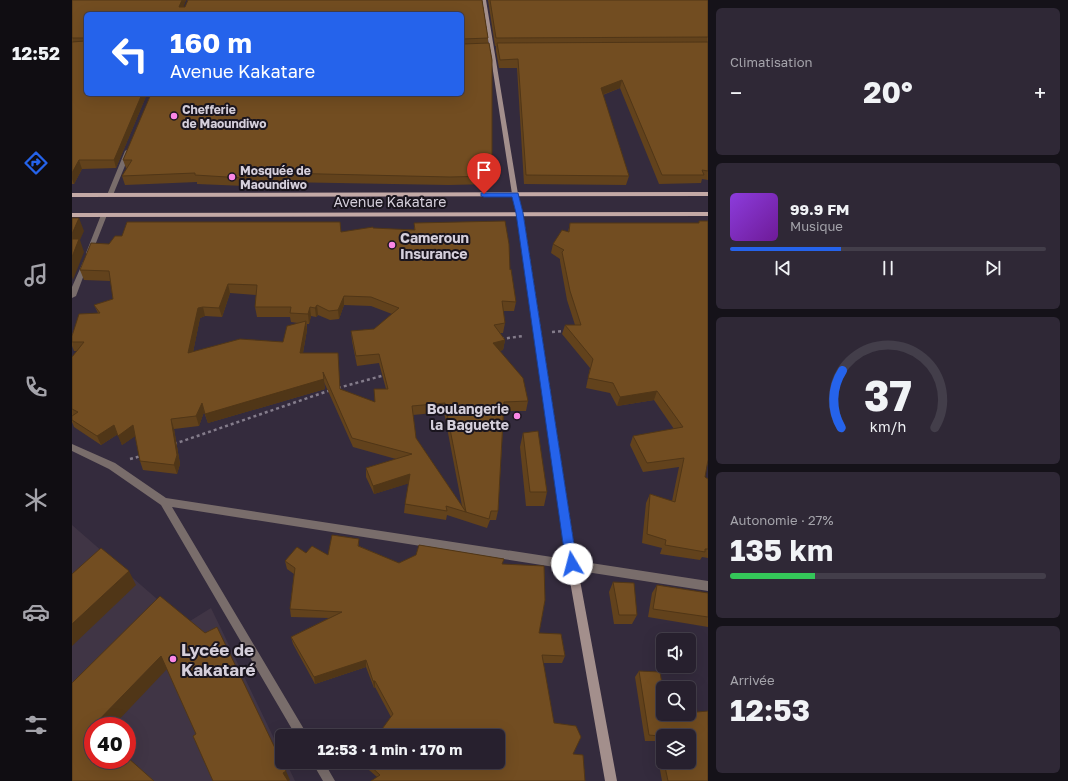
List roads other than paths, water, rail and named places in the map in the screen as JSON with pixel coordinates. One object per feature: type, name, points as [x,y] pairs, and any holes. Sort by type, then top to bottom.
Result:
[{"type":"main road","name":"Avenue Kakatare","points":[[72,195],[708,194]]},
{"type":"main road","name":"Avenue Kakatare","points":[[72,215],[520,213],[708,214]]},
{"type":"street","points":[[484,0],[515,194],[520,213],[572,564],[611,781]]},
{"type":"street","points":[[110,195],[131,145]]},
{"type":"street","points":[[72,296],[104,215]]},
{"type":"street","points":[[72,447],[112,466],[164,502],[298,729]]},
{"type":"street","points":[[164,502],[708,586]]},
{"type":"street","points":[[322,769],[329,781]]},
{"type":"place","name":"Chefferie de Maoundiwo","points":[[174,116]]},
{"type":"place","name":"Mosquée de Maoundiwo","points":[[232,177]]},
{"type":"place","name":"Cameroun Insurance","points":[[392,245]]},
{"type":"place","name":"Boulangerie la Baguette","points":[[517,416]]},
{"type":"place","name":"Lycée de Kakataré","points":[[173,659]]}]
